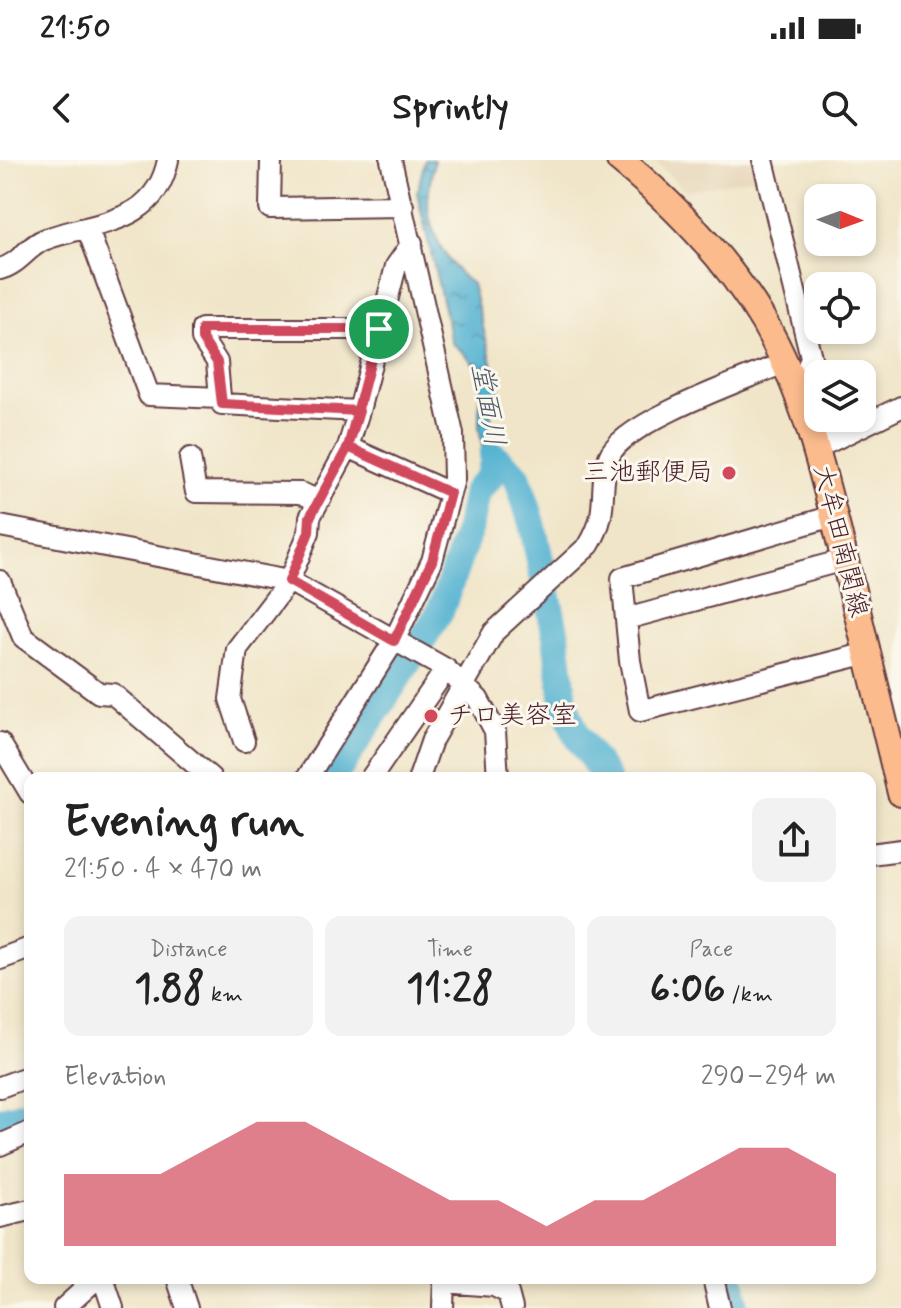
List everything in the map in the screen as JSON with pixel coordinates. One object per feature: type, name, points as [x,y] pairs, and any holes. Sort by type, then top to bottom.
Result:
[{"type":"main road","name":"大牟田南関線","points":[[620,160],[668,200],[725,263],[764,322],[784,363],[817,448],[901,793]]},
{"type":"street","points":[[0,269],[12,266],[43,239],[88,230],[132,212],[154,192],[168,160]]},
{"type":"street","points":[[271,160],[270,208],[403,206]]},
{"type":"street","points":[[311,772],[394,641],[432,561],[454,479],[453,434],[391,160]]},
{"type":"street","points":[[763,160],[811,357],[798,399]]},
{"type":"street","points":[[88,230],[149,395],[220,398]]},
{"type":"street","points":[[244,741],[230,699],[237,649],[289,581],[319,501],[348,447],[396,266],[412,243]]},
{"type":"street","points":[[359,411],[222,404],[217,362],[202,339],[202,329],[379,329]]},
{"type":"street","points":[[421,772],[432,740],[494,632],[589,545],[600,527],[609,454],[619,439],[681,407],[784,363]]},
{"type":"street","points":[[817,448],[901,407]]},
{"type":"street","points":[[348,447],[450,493]]},
{"type":"street","points":[[190,458],[196,492],[301,493],[319,501]]},
{"type":"street","points":[[833,516],[622,578],[640,711],[868,653]]},
{"type":"street","points":[[4,530],[289,581],[446,669],[487,710],[495,731],[498,772]]},
{"type":"street","points":[[626,619],[844,560]]},
{"type":"street","points":[[0,581],[17,625],[34,647],[61,662],[99,693],[113,694],[204,772]]},
{"type":"street","points":[[375,772],[446,669]]},
{"type":"street","points":[[0,743],[24,783]]},
{"type":"street","points":[[876,853],[901,850]]},
{"type":"street","points":[[0,959],[24,950]]},
{"type":"street","points":[[0,1087],[24,1078]]},
{"type":"street","points":[[0,1145],[24,1135]]},
{"type":"street","points":[[3,1214],[24,1211]]},
{"type":"street","points":[[64,1308],[90,1284]]},
{"type":"street","points":[[105,1284],[113,1308]]},
{"type":"street","points":[[179,1284],[187,1308]]},
{"type":"street","points":[[443,1308],[444,1284]]},
{"type":"street","points":[[477,1284],[494,1286],[508,1293],[512,1308]]},
{"type":"street","points":[[714,1284],[720,1308]]},
{"type":"shaded area","points":[[654,160],[753,160],[757,177],[685,191]]},
{"type":"water","points":[[425,160],[434,160],[428,198],[432,226],[448,259],[472,284],[500,394],[491,409],[491,424],[504,460],[501,472],[478,503],[463,500],[469,480],[485,474],[479,424],[480,379],[473,363],[452,343],[417,193]]},
{"type":"waterway","name":"堂面川","points":[[493,455],[517,476],[532,523],[556,636],[564,703],[576,734],[602,772]]},
{"type":"waterway","points":[[337,772],[440,612],[469,529],[476,491],[490,477],[491,470]]},
{"type":"waterway","points":[[0,1121],[24,1114]]},
{"type":"waterway","name":"堂面川","points":[[732,1284],[736,1308]]},
{"type":"place","name":"三池郵便局","points":[[729,473]]},
{"type":"place","name":"チロ美容室","points":[[431,716]]},
{"type":"route","points":[[379,329],[202,329],[202,339],[217,362],[222,404],[359,411],[348,447],[310,517],[309,532],[289,581],[394,641],[432,561],[450,493],[348,447],[359,411],[379,329]]}]
